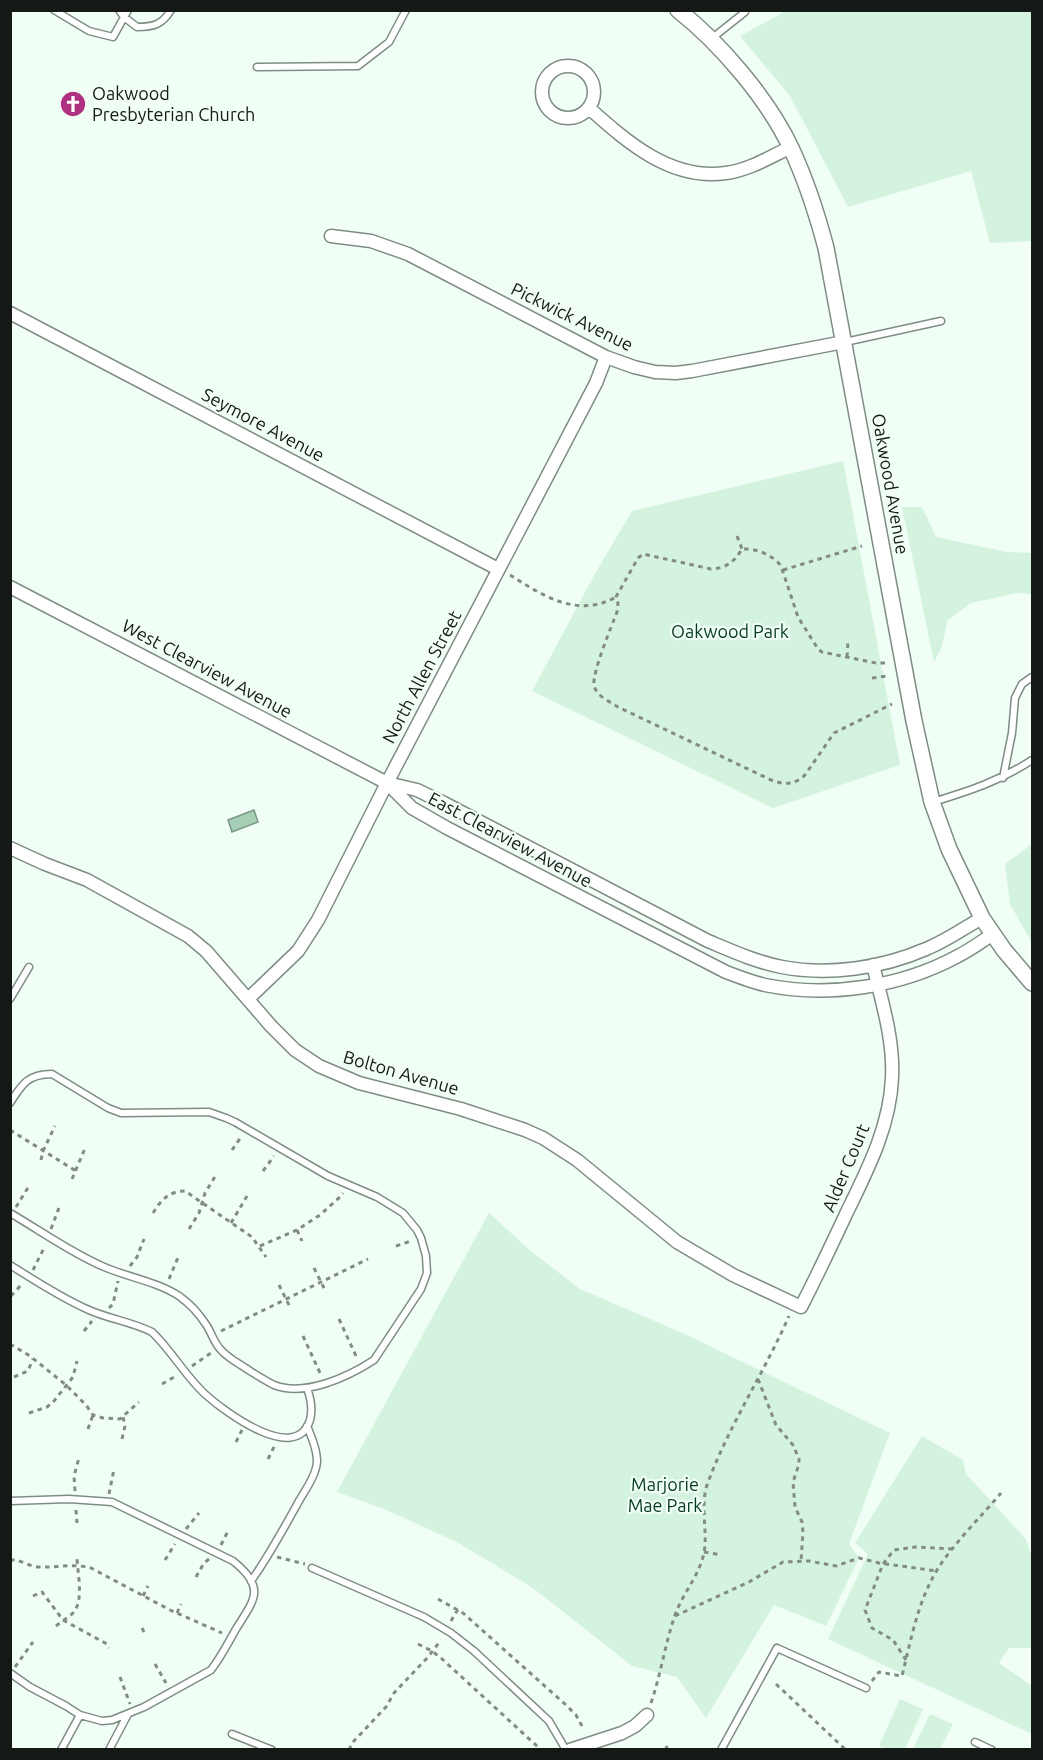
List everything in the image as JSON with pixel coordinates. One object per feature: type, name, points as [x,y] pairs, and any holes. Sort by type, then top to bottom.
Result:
[{"type":"street","name":"Oakwood Avenue","points":[[678,10],[711,39],[766,105],[791,147],[816,209],[826,248],[914,721],[932,802],[949,849],[982,918],[1004,951],[1032,982]]},
{"type":"street","points":[[561,67],[577,67],[584,71],[593,84],[589,108],[574,117],[565,118],[556,115],[544,102],[542,93],[543,84],[548,76],[561,67]]},
{"type":"street","points":[[589,108],[617,133],[651,157],[676,169],[702,174],[727,173],[755,165],[791,147]]},
{"type":"street","name":"Pickwick Avenue","points":[[331,236],[371,241],[408,254],[606,357],[645,370],[676,373],[692,371],[844,342]]},
{"type":"street","name":"Seymore Avenue","points":[[10,313],[504,572]]},
{"type":"street","name":"North Allen Street","points":[[249,998],[298,951],[318,920],[387,783],[504,572],[596,383],[606,357]]},
{"type":"street","name":"West Clearview Avenue","points":[[10,587],[387,783]]},
{"type":"street","name":"East Clearview Avenue","points":[[387,783],[417,790],[444,802],[722,947],[742,956],[783,967],[836,970],[892,962],[928,948],[982,918]]},
{"type":"street","name":"East Clearview Avenue","points":[[387,783],[412,808],[447,828],[713,966],[763,985],[793,990],[832,991],[878,984],[916,974],[957,957],[993,934]]},
{"type":"street","name":"Bolton Avenue","points":[[10,848],[87,880],[188,936],[206,951],[271,1026],[295,1050],[319,1066],[359,1083],[460,1109],[543,1138],[577,1161],[677,1242],[796,1309]]},
{"type":"street","name":"Alder Court","points":[[796,1309],[868,1170],[885,1123],[891,1094],[892,1057],[873,965]]},
{"type":"street","points":[[568,1749],[622,1733],[635,1726],[647,1715]]},
{"type":"lane","points":[[54,10],[89,31],[113,37],[128,10]]},
{"type":"lane","points":[[119,10],[137,27],[154,27],[161,24],[171,10]]},
{"type":"lane","points":[[257,67],[358,66],[389,42],[406,10]]},
{"type":"lane","points":[[711,39],[745,12]]},
{"type":"lane","points":[[844,342],[941,321]]},
{"type":"lane","points":[[1003,778],[1016,698],[1023,684],[1032,677]]},
{"type":"lane","points":[[932,802],[1003,778],[1032,760]]},
{"type":"lane","points":[[569,891],[578,873]]},
{"type":"lane","points":[[713,966],[722,947]]},
{"type":"lane","points":[[10,999],[29,967]]},
{"type":"lane","points":[[10,1103],[23,1084],[32,1077],[52,1074],[108,1108],[121,1113],[209,1112],[236,1122],[328,1176],[392,1205],[411,1221],[421,1238],[426,1256],[425,1281],[378,1356],[362,1367],[325,1383],[296,1389],[276,1385],[229,1357],[217,1344],[208,1327],[178,1296],[92,1261],[11,1214]]},
{"type":"lane","points":[[10,1265],[72,1302],[152,1332],[206,1394],[257,1429],[279,1437],[292,1438],[303,1432],[307,1426],[311,1407],[307,1388]]},
{"type":"lane","points":[[250,1581],[268,1555],[305,1491],[317,1465],[307,1426]]},
{"type":"lane","points":[[10,1501],[75,1499],[107,1501],[233,1561],[247,1574],[254,1589],[253,1602],[211,1670],[130,1713],[112,1720],[102,1721],[80,1715],[10,1673]]},
{"type":"lane","points":[[312,1568],[424,1617],[451,1633],[474,1651],[549,1721],[568,1749]]},
{"type":"lane","points":[[721,1749],[777,1648],[866,1688]]},
{"type":"lane","points":[[109,1749],[130,1713]]},
{"type":"lane","points":[[61,1749],[80,1715]]},
{"type":"lane","points":[[232,1734],[272,1749]]},
{"type":"lane","points":[[975,1742],[992,1749]]},
{"type":"path","points":[[737,536],[742,549]]},
{"type":"path","points":[[783,570],[862,546]]},
{"type":"path","points":[[504,572],[552,600],[564,603],[597,604],[616,597],[642,554],[716,569],[732,563],[742,549]]},
{"type":"path","points":[[742,549],[752,549],[776,560],[783,570],[797,614],[822,652],[885,663]]},
{"type":"path","points":[[616,597],[617,612],[594,677],[598,693],[618,707],[779,783],[799,781],[834,733],[892,704]]},
{"type":"path","points":[[847,657],[848,641]]},
{"type":"path","points":[[872,678],[887,676]]},
{"type":"path","points":[[41,1160],[55,1126]]},
{"type":"path","points":[[232,1150],[247,1129]]},
{"type":"path","points":[[10,1130],[76,1171]]},
{"type":"path","points":[[72,1179],[87,1146]]},
{"type":"path","points":[[263,1172],[279,1148]]},
{"type":"path","points":[[189,1229],[216,1175]]},
{"type":"path","points":[[260,1246],[297,1230],[320,1215],[342,1196],[347,1184]]},
{"type":"path","points":[[11,1214],[29,1186]]},
{"type":"path","points":[[153,1213],[160,1201],[176,1191],[186,1191],[252,1237],[266,1257]]},
{"type":"path","points":[[231,1223],[247,1196]]},
{"type":"path","points":[[11,1296],[29,1277],[38,1263],[60,1205]]},
{"type":"path","points":[[297,1230],[302,1241]]},
{"type":"path","points":[[396,1246],[421,1238]]},
{"type":"path","points":[[84,1331],[91,1322],[113,1305],[117,1282],[137,1257],[144,1239]]},
{"type":"path","points":[[165,1289],[179,1255]]},
{"type":"path","points":[[162,1384],[214,1352],[221,1329],[368,1259]]},
{"type":"path","points":[[314,1268],[326,1292]]},
{"type":"path","points":[[279,1285],[291,1308]]},
{"type":"path","points":[[647,1715],[659,1681],[675,1616],[696,1575],[704,1552],[704,1499],[707,1485],[758,1379],[796,1309]]},
{"type":"path","points":[[339,1319],[362,1367]]},
{"type":"path","points":[[303,1336],[325,1383]]},
{"type":"path","points":[[10,1344],[66,1385],[93,1414],[104,1418],[120,1419],[139,1402]]},
{"type":"path","points":[[14,1377],[28,1371],[33,1359]]},
{"type":"path","points":[[29,1413],[47,1407],[73,1377],[77,1361]]},
{"type":"path","points":[[758,1379],[776,1425],[793,1445],[799,1459],[793,1482],[795,1507],[802,1522],[801,1561]]},
{"type":"path","points":[[88,1429],[93,1414]]},
{"type":"path","points":[[122,1440],[125,1426],[123,1417]]},
{"type":"path","points":[[268,1459],[279,1437]]},
{"type":"path","points":[[107,1501],[114,1469]]},
{"type":"path","points":[[866,1688],[879,1672],[902,1676],[916,1620],[932,1578],[953,1549],[1001,1493]]},
{"type":"path","points":[[906,1660],[893,1640],[872,1628],[865,1610],[883,1564],[894,1550],[915,1547],[953,1549]]},
{"type":"path","points":[[704,1552],[721,1555]]},
{"type":"path","points":[[268,1555],[301,1562],[312,1568]]},
{"type":"path","points":[[56,1626],[72,1614],[78,1606],[77,1556]]},
{"type":"path","points":[[675,1616],[749,1582],[783,1562],[801,1561],[836,1566],[859,1558],[883,1564],[937,1571]]},
{"type":"path","points":[[10,1560],[14,1559],[36,1567],[77,1565],[91,1568],[177,1613],[232,1637]]},
{"type":"path","points":[[143,1596],[148,1586]]},
{"type":"path","points":[[33,1596],[42,1592],[63,1620],[107,1644],[109,1648]]},
{"type":"path","points":[[438,1599],[458,1610],[480,1627],[566,1704],[582,1726]]},
{"type":"path","points":[[177,1613],[182,1604]]},
{"type":"path","points":[[451,1621],[458,1610]]},
{"type":"path","points":[[142,1628],[145,1634]]},
{"type":"path","points":[[350,1749],[352,1743],[386,1707],[394,1693],[441,1640]]},
{"type":"path","points":[[10,1673],[33,1642]]},
{"type":"path","points":[[418,1644],[432,1651],[538,1747]]},
{"type":"path","points":[[155,1664],[169,1692]]},
{"type":"path","points":[[120,1677],[130,1713]]},
{"type":"path","points":[[776,1684],[846,1749]]},
{"type":"green space","points":[[786,11],[1032,11],[1032,241],[990,243],[971,171],[848,207],[790,96],[740,36]]},
{"type":"green space","name":"Oakwood Park","points":[[843,461],[900,765],[773,808],[532,691],[596,572],[632,511]]},
{"type":"green space","points":[[902,507],[922,507],[936,537],[1007,552],[1032,553],[1032,594],[1017,593],[971,603],[948,620],[941,649],[934,662]]},
{"type":"green space","points":[[1032,844],[1032,943],[1010,904],[1005,864]]},
{"type":"green space","name":"Marjorie Mae Park","points":[[489,1213],[532,1252],[580,1289],[687,1335],[890,1433],[849,1544],[859,1558],[826,1626],[774,1605],[706,1718],[677,1677],[632,1666],[533,1588],[457,1542],[384,1509],[337,1492]]},
{"type":"green space","points":[[922,1436],[963,1460],[966,1474],[1026,1539],[1032,1558],[1032,1648],[1009,1648],[999,1663],[1032,1686],[1032,1734],[828,1639],[868,1554],[855,1543]]},
{"type":"green space","points":[[900,1699],[923,1709],[905,1749],[886,1749],[879,1746]]},
{"type":"green space","points":[[930,1714],[953,1724],[940,1749],[913,1749]]},
{"type":"shaded area","points":[[254,810],[258,822],[232,832],[228,820]]},
{"type":"place","name":"Oakwood Presbyterian Church","points":[[73,104]]}]
